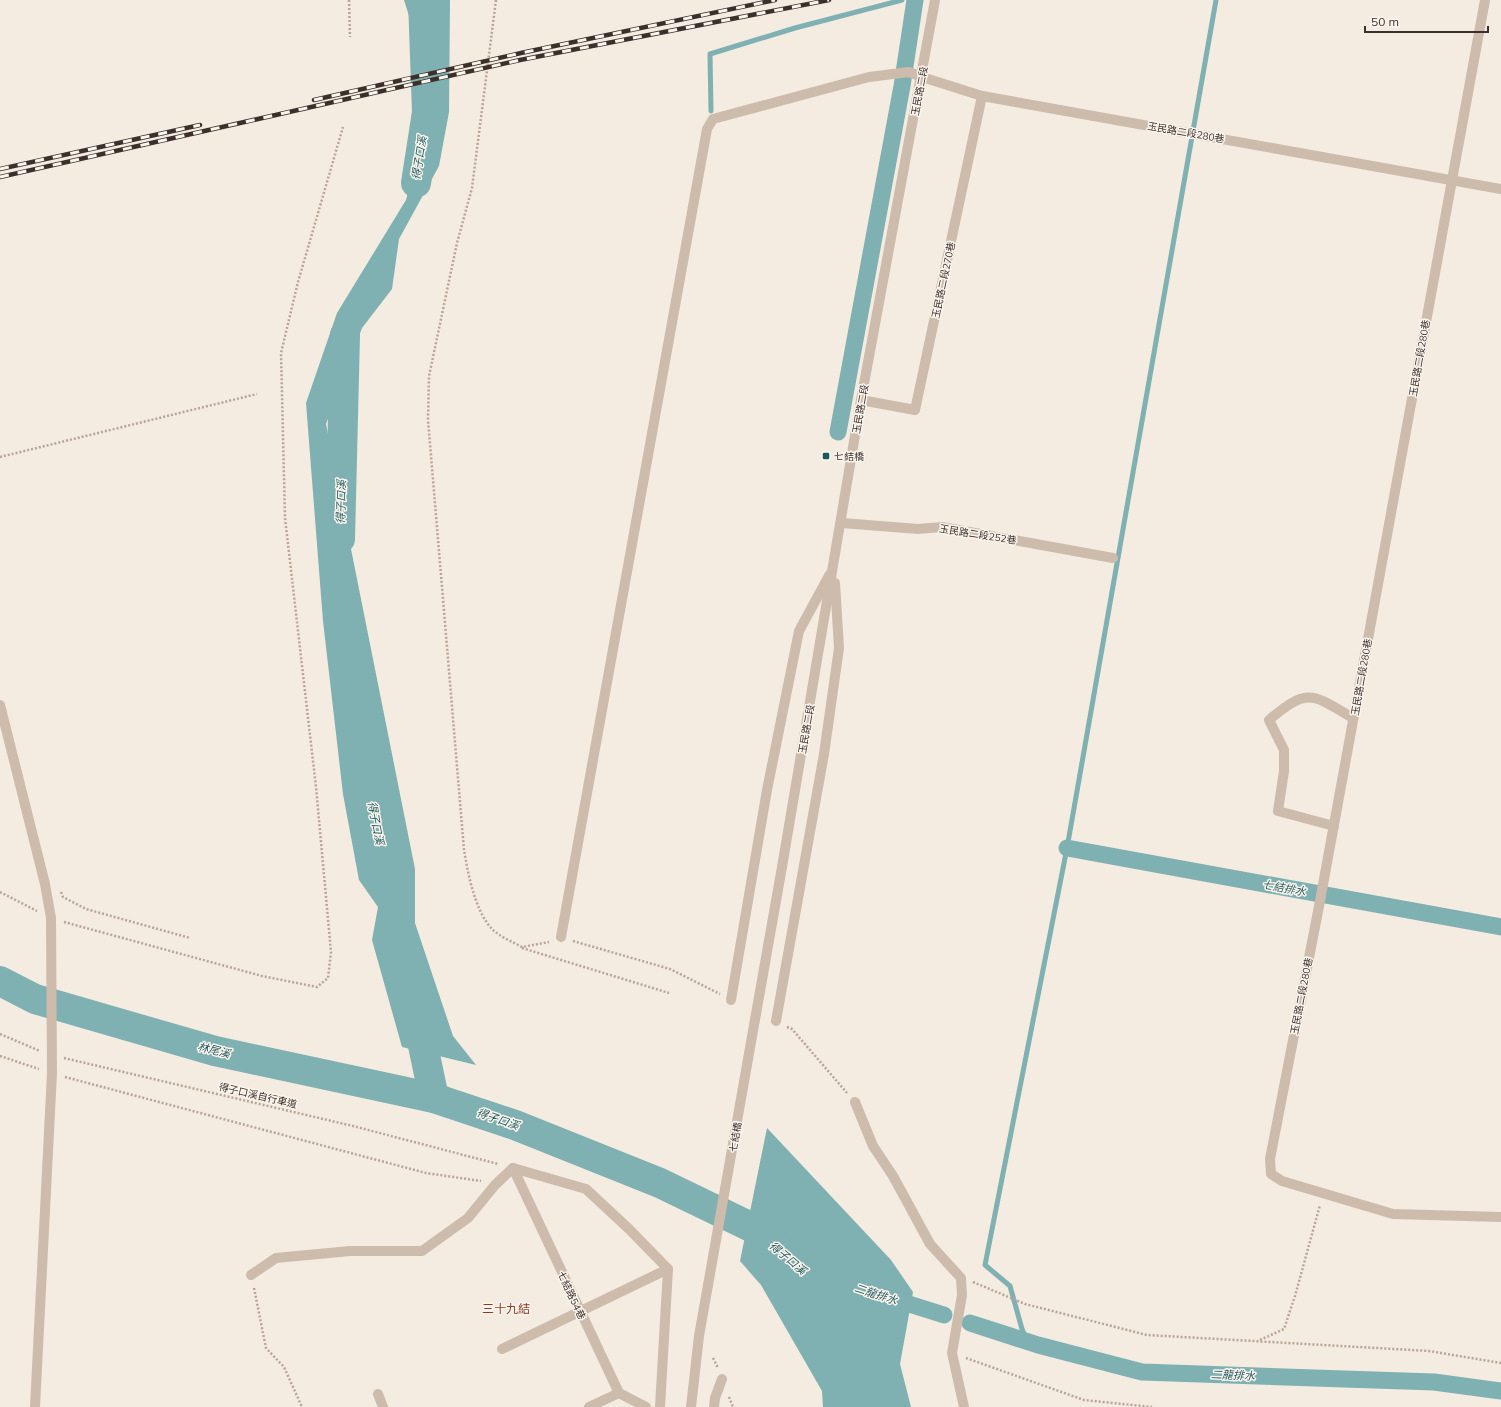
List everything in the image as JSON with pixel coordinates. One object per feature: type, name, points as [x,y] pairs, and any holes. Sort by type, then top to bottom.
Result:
[{"type":"street","name":"玉民路二段","points":[[782,867],[842,522],[861,400],[922,77],[935,0]]},
{"type":"street","name":"玉民路二段280巷","points":[[1324,1193],[1282,1181],[1271,1174],[1270,1159],[1334,826],[1485,0]]},
{"type":"street","name":"玉民路二段280巷","points":[[561,937],[707,129],[713,118],[870,77],[909,72],[982,96],[1452,180]]},
{"type":"street","name":"玉民路二段270巷","points":[[861,400],[916,410],[982,96]]},
{"type":"street","points":[[1452,180],[1501,189]]},
{"type":"street","name":"玉民路二段252巷","points":[[842,522],[918,529],[942,527],[1113,558]]},
{"type":"street","points":[[731,1000],[768,790],[799,631],[834,565]]},
{"type":"street","points":[[776,1021],[824,754],[839,648],[834,565]]},
{"type":"street","points":[[1334,826],[1278,811],[1284,771],[1284,750],[1269,720],[1285,707],[1305,697],[1322,699],[1353,718]]},
{"type":"street","points":[[0,705],[51,918],[52,1073],[35,1407]]},
{"type":"street","name":"七結橋","points":[[692,1407],[701,1329],[782,867]]},
{"type":"street","points":[[855,1102],[873,1146],[892,1176],[930,1244],[961,1278],[962,1294],[952,1353],[964,1407]]},
{"type":"street","points":[[251,1275],[276,1258],[350,1251],[422,1251],[468,1218],[495,1185],[513,1168],[586,1189],[629,1228],[668,1269],[660,1407]]},
{"type":"street","name":"七結路54巷","points":[[513,1168],[579,1311],[619,1392]]},
{"type":"street","points":[[1324,1193],[1393,1214],[1501,1217]]},
{"type":"street","points":[[502,1349],[668,1269]]},
{"type":"street","points":[[714,1407],[715,1398],[722,1380]]},
{"type":"street","points":[[589,1407],[619,1392],[646,1407]]},
{"type":"street","points":[[378,1394],[383,1407]]},
{"type":"path","points":[[349,0],[350,37]]},
{"type":"path","points":[[496,0],[472,188],[457,243],[430,369],[428,420],[463,842],[468,876],[484,917],[493,930],[522,947],[669,992]]},
{"type":"path","points":[[0,892],[51,918],[262,976],[317,987],[328,978],[331,952],[317,803],[285,518],[281,354],[298,282],[344,127]]},
{"type":"path","points":[[0,457],[257,394]]},
{"type":"path","points":[[61,890],[63,897],[86,908],[190,938]]},
{"type":"path","points":[[522,947],[546,943],[561,937]]},
{"type":"path","name":"得子口溪自行車道","points":[[0,1034],[52,1055],[353,1126],[513,1168]]},
{"type":"path","points":[[0,1056],[52,1073],[426,1173],[469,1178],[495,1185]]},
{"type":"path","points":[[1260,1340],[1284,1329],[1296,1296],[1324,1193]]},
{"type":"path","points":[[251,1275],[266,1348],[284,1367],[302,1407]]},
{"type":"path","points":[[961,1278],[983,1285],[1025,1304],[1148,1335],[1260,1340],[1429,1351],[1501,1363]]},
{"type":"path","points":[[952,1353],[1002,1369],[1084,1400],[1152,1407]]},
{"type":"water","points":[[404,0],[450,0],[449,112],[439,166],[399,239],[392,289],[362,328],[326,424],[415,869],[415,923],[453,1036],[476,1065],[402,1047],[372,940],[378,907],[359,880],[343,794],[323,621],[306,403],[337,313],[406,200],[435,97]]},
{"type":"water","points":[[767,1128],[891,1260],[913,1292],[900,1364],[911,1407],[823,1407],[822,1391],[761,1285],[740,1261]]},
{"type":"waterway","name":"得子口溪","points":[[416,183],[427,112],[423,0]]},
{"type":"waterway","points":[[711,111],[710,54],[795,28],[902,0]]},
{"type":"waterway","points":[[838,432],[902,86],[915,0]]},
{"type":"waterway","points":[[1027,1341],[1022,1329],[1010,1286],[985,1265],[1067,848],[1216,0]]},
{"type":"waterway","name":"得子口溪","points":[[340,539],[345,335]]},
{"type":"waterway","name":"七結排水","points":[[1067,848],[1501,927]]},
{"type":"waterway","name":"林尾溪","points":[[0,981],[35,999],[215,1051],[434,1098],[515,1125],[660,1183],[753,1228],[780,1250]]},
{"type":"waterway","name":"得子口溪","points":[[416,1012],[434,1098]]},
{"type":"waterway","name":"二龍排水","points":[[890,1298],[944,1315]]},
{"type":"waterway","name":"二龍排水","points":[[970,1323],[1038,1345],[1142,1372],[1434,1382],[1501,1391]]},
{"type":"railway","points":[[314,100],[521,53],[775,0]]},
{"type":"railway","points":[[0,177],[520,60],[829,0]]},
{"type":"railway","points":[[0,169],[200,125]]},
{"type":"place","name":"七結橋","points":[[826,456]]},
{"type":"district","name":"三十九結","points":[[506,1309]]}]
